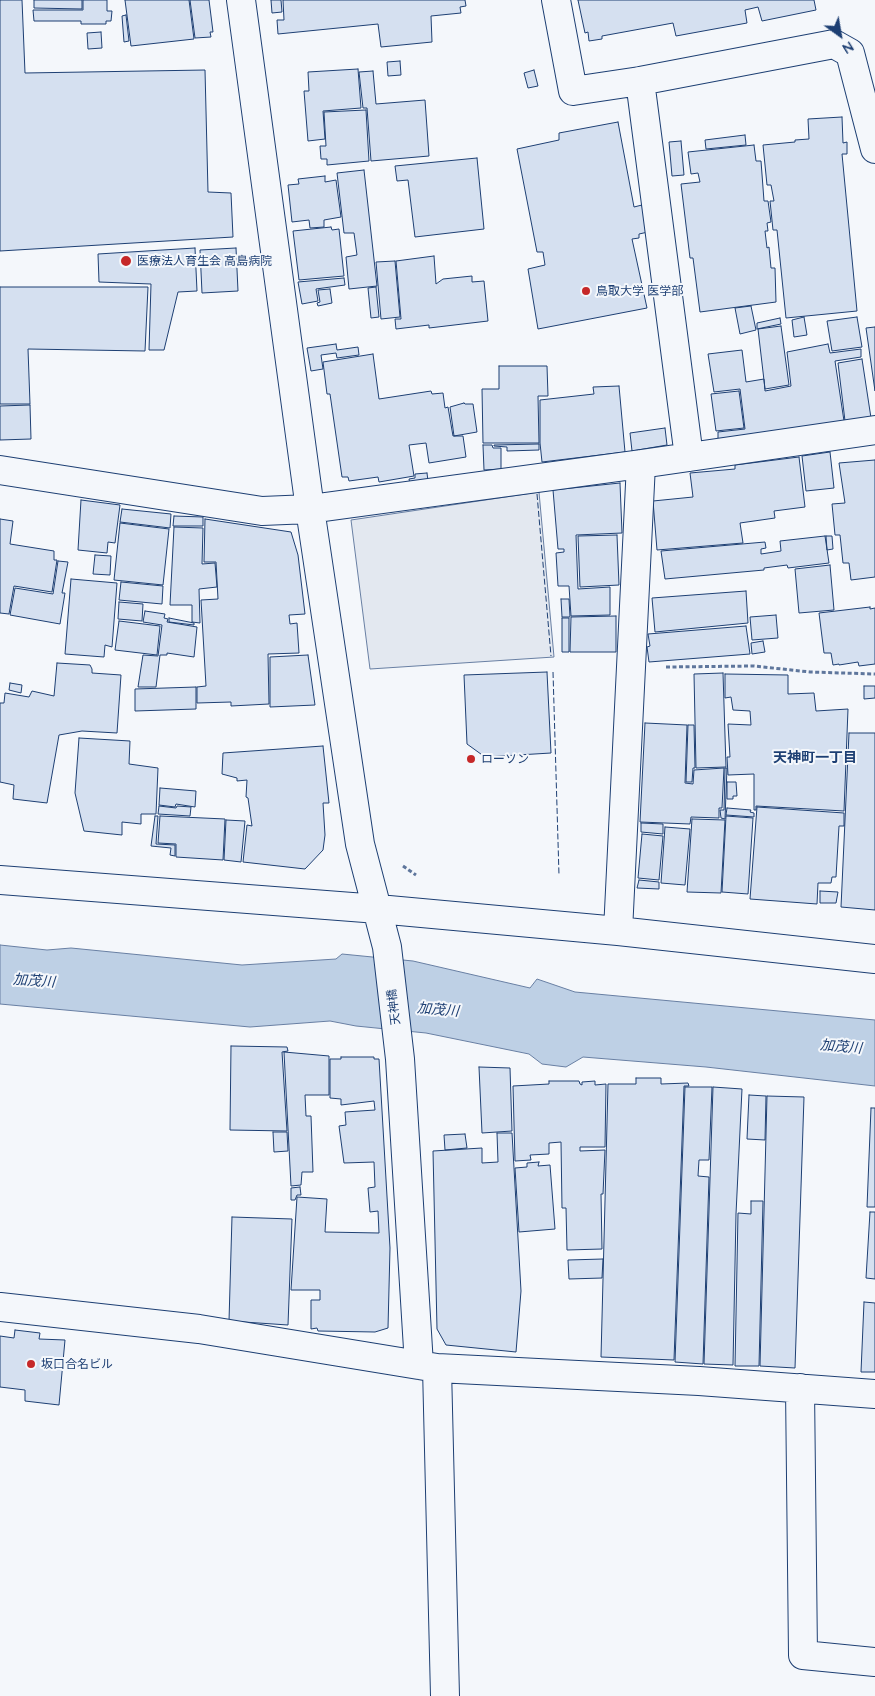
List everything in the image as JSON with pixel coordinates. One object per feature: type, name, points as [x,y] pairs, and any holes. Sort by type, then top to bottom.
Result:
[{"type":"street","name":"天神橋","points":[[241,0],[310,509],[360,844],[378,909],[388,956],[400,1059],[428,1366],[445,1696]]},
{"type":"street","points":[[556,0],[573,91],[640,81],[834,44],[850,53],[875,149]]},
{"type":"street","points":[[640,81],[688,457]]},
{"type":"street","points":[[0,470],[262,512],[310,509],[875,430]]},
{"type":"street","points":[[618,931],[641,464]]},
{"type":"street","points":[[0,880],[378,909],[618,931],[875,959]]},
{"type":"street","points":[[0,1307],[199,1329],[428,1366],[700,1381],[875,1394]]},
{"type":"street","points":[[800,1388],[803,1655],[875,1662]]},
{"type":"path","points":[[631,668],[754,666],[810,672],[875,674]]},
{"type":"path","points":[[402,865],[420,878]]},
{"type":"shaded area","points":[[539,492],[554,657],[370,669],[351,520]]},
{"type":"water","name":"加茂川","points":[[0,945],[47,950],[71,948],[242,965],[336,959],[342,954],[413,961],[530,988],[537,979],[575,992],[875,1020],[875,1086],[706,1067],[583,1057],[566,1067],[542,1064],[529,1054],[426,1033],[356,1026],[330,1021],[250,1027],[0,1004]]},
{"type":"building","points":[[0,0],[22,0],[25,73],[205,70],[208,192],[231,193],[233,237],[0,251]]},
{"type":"building","points":[[34,0],[82,0],[82,9],[34,8]]},
{"type":"building","points":[[83,0],[107,0],[107,11],[112,11],[111,21],[106,21],[106,24],[81,24],[81,21],[34,21],[33,10],[83,10]]},
{"type":"building","points":[[125,0],[189,0],[194,39],[131,46]]},
{"type":"building","points":[[190,0],[209,0],[213,32],[210,32],[211,37],[195,38]]},
{"type":"building","points":[[271,0],[281,0],[282,12],[272,13]]},
{"type":"building","points":[[283,0],[465,0],[466,6],[460,7],[461,13],[431,16],[432,42],[381,47],[378,24],[278,34],[277,20],[284,20]]},
{"type":"building","points":[[578,0],[814,0],[816,10],[762,21],[758,7],[745,10],[747,23],[676,36],[673,23],[602,36],[602,39],[589,41],[588,32],[585,33]]},
{"type":"building","points":[[126,15],[129,41],[124,42],[122,16]]},
{"type":"building","points":[[101,32],[102,48],[88,49],[87,33]]},
{"type":"building","points":[[400,61],[401,75],[388,76],[387,62]]},
{"type":"building","points":[[358,69],[361,108],[323,111],[325,139],[308,141],[304,91],[309,91],[308,72]]},
{"type":"building","points":[[534,70],[538,86],[528,88],[524,73]]},
{"type":"building","points":[[373,71],[376,104],[425,100],[429,156],[371,161],[367,108],[363,108],[359,72]]},
{"type":"building","points":[[366,110],[369,161],[327,165],[327,159],[321,159],[320,146],[326,146],[324,112]]},
{"type":"building","points":[[842,117],[843,143],[847,142],[847,154],[842,154],[857,311],[786,318],[777,230],[773,230],[770,201],[774,201],[771,185],[767,185],[763,145],[809,139],[808,119]]},
{"type":"building","points":[[618,122],[634,207],[642,205],[648,232],[639,234],[639,238],[632,239],[647,308],[538,329],[528,269],[545,265],[543,252],[537,252],[517,149],[559,140],[559,133]]},
{"type":"building","points":[[745,135],[746,145],[706,149],[705,140]]},
{"type":"building","points":[[681,141],[684,175],[672,176],[669,142]]},
{"type":"building","points":[[754,145],[756,161],[761,161],[764,201],[768,201],[771,222],[767,223],[768,231],[765,231],[771,268],[775,268],[776,302],[700,312],[693,258],[690,258],[681,184],[700,182],[698,173],[691,174],[688,152]]},
{"type":"building","points":[[477,158],[484,229],[415,237],[408,180],[397,181],[395,166]]},
{"type":"building","points":[[364,170],[377,286],[349,289],[346,257],[357,255],[354,233],[344,233],[337,173]]},
{"type":"building","points":[[325,176],[325,182],[336,180],[341,217],[324,220],[324,227],[310,228],[309,220],[292,222],[288,185],[299,184],[298,179]]},
{"type":"building","points":[[331,227],[332,230],[339,229],[344,276],[299,280],[293,231]]},
{"type":"building","points":[[195,248],[197,291],[178,292],[164,350],[149,350],[151,284],[99,282],[98,254]]},
{"type":"building","points":[[236,248],[238,291],[202,293],[200,250]]},
{"type":"building","points":[[434,256],[436,284],[443,279],[472,276],[472,282],[484,281],[488,321],[429,328],[429,325],[396,329],[395,319],[401,319],[396,261]]},
{"type":"building","points":[[395,261],[400,317],[381,319],[376,262]]},
{"type":"building","points":[[344,278],[345,285],[316,289],[318,301],[302,304],[298,282]]},
{"type":"building","points":[[0,287],[148,287],[145,351],[28,349],[30,404],[0,404]]},
{"type":"building","points":[[376,287],[379,317],[371,318],[368,288]]},
{"type":"building","points":[[330,289],[332,303],[318,306],[317,303],[320,302],[318,290]]},
{"type":"building","points":[[751,306],[756,330],[740,334],[735,308]]},
{"type":"building","points":[[804,317],[807,335],[794,337],[792,320]]},
{"type":"building","points":[[857,317],[862,347],[832,351],[827,321]]},
{"type":"building","points":[[780,318],[781,324],[757,329],[757,323]]},
{"type":"building","points":[[781,326],[789,385],[765,389],[758,329]]},
{"type":"building","points":[[875,327],[875,391],[866,328]]},
{"type":"building","points":[[336,344],[337,350],[358,347],[359,355],[337,358],[336,353],[321,355],[323,369],[311,371],[307,348]]},
{"type":"building","points":[[828,344],[830,353],[861,349],[861,357],[835,361],[844,421],[718,439],[718,432],[745,429],[740,389],[714,392],[708,354],[742,350],[746,382],[764,379],[765,391],[791,386],[787,352]]},
{"type":"building","points":[[373,354],[379,399],[431,391],[432,394],[443,393],[445,408],[448,407],[453,436],[463,436],[466,457],[429,463],[426,443],[409,445],[414,476],[379,482],[378,477],[349,481],[348,477],[342,477],[330,394],[327,394],[323,362]]},
{"type":"building","points":[[862,359],[871,418],[845,421],[838,363]]},
{"type":"building","points":[[499,366],[547,366],[548,396],[538,396],[539,443],[483,443],[482,389],[499,389]]},
{"type":"building","points":[[619,386],[625,452],[542,462],[540,400],[594,394],[593,387]]},
{"type":"building","points":[[739,391],[744,428],[716,431],[711,394]]},
{"type":"building","points":[[464,403],[473,404],[477,432],[454,436],[450,407]]},
{"type":"building","points":[[30,405],[31,439],[0,440],[0,406]]},
{"type":"building","points":[[665,428],[667,445],[632,451],[630,433]]},
{"type":"building","points":[[539,444],[539,450],[507,451],[507,447],[494,446],[494,445]]},
{"type":"building","points":[[483,445],[501,448],[501,469],[484,470]]},
{"type":"building","points":[[830,452],[834,488],[806,491],[802,456]]},
{"type":"building","points":[[799,457],[805,507],[774,511],[775,518],[740,523],[743,543],[657,550],[653,501],[693,497],[690,473],[735,469],[735,465]]},
{"type":"building","points":[[875,460],[875,577],[851,580],[849,563],[843,563],[840,535],[835,535],[832,504],[845,503],[839,463]]},
{"type":"building","points":[[427,473],[428,481],[410,484],[409,479],[415,478],[415,474]]},
{"type":"building","points":[[620,483],[622,533],[576,535],[578,589],[610,587],[610,615],[571,616],[569,586],[558,586],[556,553],[564,552],[564,549],[558,549],[553,490]]},
{"type":"building","points":[[81,500],[120,505],[115,543],[108,542],[107,553],[78,550]]},
{"type":"building","points":[[122,509],[171,514],[170,528],[120,522]]},
{"type":"building","points":[[174,516],[203,517],[203,526],[173,526]]},
{"type":"building","points":[[0,519],[13,521],[10,544],[54,551],[54,560],[57,560],[52,592],[14,586],[9,614],[0,613]]},
{"type":"building","points":[[205,519],[291,532],[298,555],[305,614],[289,615],[290,624],[297,623],[299,653],[268,654],[269,704],[231,706],[231,702],[197,703],[197,687],[206,686],[201,600],[218,599],[216,562],[204,562]]},
{"type":"building","points":[[120,523],[169,529],[163,585],[114,580]]},
{"type":"building","points":[[174,527],[203,528],[202,564],[215,563],[217,587],[199,589],[200,623],[192,622],[192,605],[170,605]]},
{"type":"building","points":[[617,535],[619,585],[580,587],[578,536]]},
{"type":"building","points":[[825,536],[829,563],[788,568],[787,565],[764,568],[764,570],[665,579],[661,551],[765,542],[766,548],[761,549],[761,554],[781,551],[780,541]]},
{"type":"building","points":[[826,536],[832,536],[833,549],[827,550]]},
{"type":"building","points":[[95,555],[111,556],[110,575],[93,574]]},
{"type":"building","points":[[58,561],[68,562],[62,593],[65,593],[60,624],[10,615],[15,588],[53,594]]},
{"type":"building","points":[[830,565],[834,610],[799,613],[795,569]]},
{"type":"building","points":[[71,579],[117,583],[112,647],[105,645],[104,657],[65,654]]},
{"type":"building","points":[[121,582],[163,586],[162,604],[119,600]]},
{"type":"building","points":[[746,591],[748,623],[655,632],[652,598]]},
{"type":"building","points":[[561,599],[569,599],[570,617],[562,617]]},
{"type":"building","points":[[119,602],[143,604],[142,621],[118,619]]},
{"type":"building","points":[[870,607],[870,609],[875,608],[875,664],[859,666],[858,662],[833,665],[831,653],[824,653],[819,613]]},
{"type":"building","points":[[145,611],[165,614],[164,618],[168,619],[167,622],[197,627],[194,657],[167,653],[167,655],[160,655],[156,687],[138,687],[143,655],[158,656],[162,625],[143,622]]},
{"type":"building","points":[[776,615],[778,638],[752,640],[750,617]]},
{"type":"building","points":[[616,616],[616,652],[570,652],[571,617]]},
{"type":"building","points":[[169,618],[194,623],[194,625],[169,622]]},
{"type":"building","points":[[562,618],[569,618],[569,652],[562,652]]},
{"type":"building","points":[[119,621],[160,626],[157,655],[115,650]]},
{"type":"building","points":[[746,626],[750,654],[649,662],[647,647],[650,646],[648,634]]},
{"type":"building","points":[[763,641],[765,652],[752,654],[751,643]]},
{"type":"building","points":[[308,655],[315,705],[270,707],[270,657]]},
{"type":"building","points":[[57,663],[90,665],[92,673],[121,675],[117,733],[82,731],[59,735],[47,803],[13,799],[14,785],[0,782],[0,703],[4,703],[5,693],[29,697],[32,691],[54,696]]},
{"type":"building","points":[[547,672],[551,753],[485,757],[467,744],[464,675]]},
{"type":"building","points":[[723,673],[726,767],[696,768],[694,674]]},
{"type":"building","points":[[725,674],[788,675],[788,694],[814,693],[816,711],[848,709],[844,811],[756,806],[756,810],[754,810],[754,774],[728,775],[727,757],[730,757],[728,724],[751,725],[750,711],[733,710],[731,697],[725,698]]},
{"type":"building","points":[[10,683],[22,685],[21,693],[9,690]]},
{"type":"building","points":[[864,686],[875,686],[875,698],[864,699]]},
{"type":"building","points":[[196,687],[196,709],[135,711],[135,689]]},
{"type":"building","points":[[645,723],[687,725],[685,783],[693,784],[694,770],[724,768],[722,808],[719,808],[719,818],[691,817],[690,824],[640,822]]},
{"type":"building","points":[[688,725],[694,725],[695,768],[693,768],[692,782],[686,782]]},
{"type":"building","points":[[849,733],[875,733],[875,910],[841,907]]},
{"type":"building","points":[[79,738],[130,741],[129,764],[158,768],[156,814],[141,814],[141,824],[122,822],[122,835],[84,831],[75,793]]},
{"type":"building","points":[[323,746],[329,803],[323,803],[325,835],[323,850],[305,869],[243,862],[247,825],[252,826],[248,798],[246,797],[247,780],[237,781],[237,778],[222,774],[223,753]]},
{"type":"building","points":[[725,768],[727,768],[725,819],[721,818],[720,810],[724,810]]},
{"type":"building","points":[[727,782],[736,782],[737,796],[733,796],[733,799],[727,799]]},
{"type":"building","points":[[160,788],[196,791],[195,807],[176,804],[175,807],[159,805]]},
{"type":"building","points":[[159,806],[191,807],[190,816],[158,814]]},
{"type":"building","points":[[757,807],[844,813],[844,826],[839,826],[836,877],[832,877],[831,883],[818,883],[817,904],[750,899]]},
{"type":"building","points":[[727,808],[751,810],[750,812],[754,813],[754,817],[726,815]]},
{"type":"building","points":[[155,816],[158,816],[156,844],[175,845],[175,856],[170,855],[171,848],[151,846]]},
{"type":"building","points":[[160,816],[225,819],[223,860],[176,857],[176,844],[158,843]]},
{"type":"building","points":[[726,816],[753,818],[748,894],[722,892]]},
{"type":"building","points":[[692,819],[725,820],[721,893],[687,892]]},
{"type":"building","points":[[226,820],[245,821],[241,862],[224,860]]},
{"type":"building","points":[[641,823],[663,824],[663,834],[641,832]]},
{"type":"building","points":[[665,827],[690,829],[685,885],[661,883]]},
{"type":"building","points":[[642,834],[663,836],[659,880],[638,878]]},
{"type":"building","points":[[639,880],[659,882],[659,889],[637,888]]},
{"type":"building","points":[[820,891],[838,892],[836,903],[820,903]]},
{"type":"building","points":[[231,1046],[287,1047],[288,1051],[282,1052],[287,1131],[230,1130]]},
{"type":"building","points":[[284,1052],[329,1056],[329,1095],[305,1095],[306,1116],[311,1116],[313,1172],[302,1172],[301,1185],[291,1186]]},
{"type":"building","points":[[341,1057],[374,1057],[374,1059],[379,1059],[390,1248],[388,1328],[375,1332],[318,1331],[317,1328],[311,1329],[311,1300],[320,1300],[320,1290],[291,1290],[297,1197],[327,1199],[325,1232],[379,1233],[378,1211],[370,1212],[368,1188],[375,1187],[374,1162],[344,1163],[339,1126],[346,1125],[345,1112],[375,1110],[374,1101],[341,1105],[341,1099],[330,1098],[330,1059],[341,1059]]},
{"type":"building","points":[[479,1067],[510,1068],[512,1131],[482,1133]]},
{"type":"building","points":[[636,1078],[661,1078],[661,1084],[688,1083],[689,1086],[684,1086],[674,1360],[601,1357],[608,1084],[636,1084]]},
{"type":"building","points":[[549,1081],[579,1081],[582,1085],[582,1082],[595,1081],[595,1085],[606,1084],[605,1147],[580,1147],[580,1151],[605,1150],[603,1194],[601,1194],[602,1249],[567,1250],[566,1208],[562,1208],[561,1142],[549,1143],[549,1154],[530,1155],[531,1160],[515,1161],[513,1086],[549,1084]]},
{"type":"building","points":[[685,1087],[712,1087],[709,1160],[699,1160],[698,1176],[709,1177],[703,1364],[675,1362]]},
{"type":"building","points":[[713,1087],[742,1089],[736,1214],[733,1365],[704,1364]]},
{"type":"building","points":[[749,1095],[766,1096],[765,1140],[747,1139]]},
{"type":"building","points":[[767,1096],[804,1097],[795,1368],[760,1366]]},
{"type":"building","points":[[871,1108],[875,1108],[875,1207],[867,1207]]},
{"type":"building","points":[[273,1132],[287,1132],[288,1151],[274,1152]]},
{"type":"building","points":[[497,1133],[512,1133],[521,1291],[516,1352],[446,1345],[437,1329],[433,1151],[482,1148],[482,1163],[498,1162]]},
{"type":"building","points":[[465,1134],[467,1148],[445,1150],[444,1135]]},
{"type":"building","points":[[539,1162],[538,1166],[550,1165],[555,1229],[519,1232],[515,1168],[527,1167],[527,1163]]},
{"type":"building","points":[[300,1187],[301,1195],[297,1195],[295,1200],[291,1200],[291,1188]]},
{"type":"building","points":[[751,1201],[763,1201],[759,1366],[735,1366],[738,1213],[751,1214]]},
{"type":"building","points":[[870,1212],[875,1212],[875,1279],[866,1278]]},
{"type":"building","points":[[232,1217],[292,1219],[288,1325],[229,1321]]},
{"type":"building","points":[[603,1259],[602,1278],[569,1279],[568,1260]]},
{"type":"building","points":[[864,1302],[875,1303],[875,1372],[861,1372]]},
{"type":"building","name":"坂口合名ビル","points":[[15,1330],[40,1333],[39,1339],[65,1340],[59,1405],[25,1401],[25,1390],[0,1387],[0,1336],[14,1338]]},
{"type":"fence","points":[[537,494],[551,656]]},
{"type":"fence","points":[[553,672],[559,875]]},
{"type":"place","name":"医療法人育生会 高島病院","points":[[126,261]]},
{"type":"place","name":"鳥取大学 医学部","points":[[586,291]]},
{"type":"place","name":"ローソン","points":[[471,759]]},
{"type":"place","name":"坂口合名ビル","points":[[31,1364]]},
{"type":"district","name":"天神町一丁目","points":[[815,758]]}]
